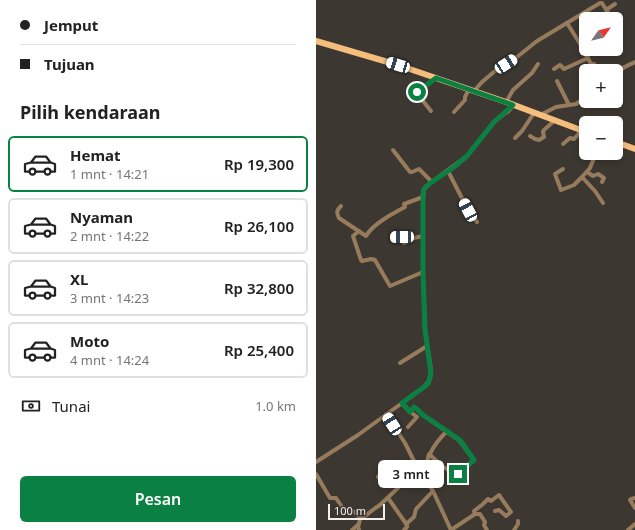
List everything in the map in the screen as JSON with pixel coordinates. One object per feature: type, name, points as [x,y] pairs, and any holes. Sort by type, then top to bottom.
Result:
[{"type":"main road","points":[[316,40],[398,65],[472,90],[579,129]]},
{"type":"main road","points":[[623,145],[635,149]]},
{"type":"street","points":[[454,112],[472,90],[495,71],[517,57],[537,41],[600,2],[606,10],[615,4]]},
{"type":"street","points":[[567,23],[579,39]]},
{"type":"street","points":[[554,69],[560,65],[564,70],[588,58],[591,64]]},
{"type":"street","points":[[623,69],[635,62]]},
{"type":"street","points":[[506,102],[513,90],[532,73],[538,64]]},
{"type":"street","points":[[431,111],[417,92],[436,78]]},
{"type":"street","points":[[557,82],[569,105]]},
{"type":"street","points":[[515,138],[522,131],[556,107],[576,104],[579,102]]},
{"type":"street","points":[[316,462],[358,435],[424,387],[429,381],[431,370],[425,330],[423,272],[424,189],[467,156],[494,122],[513,105]]},
{"type":"street","points":[[530,136],[535,140],[540,140],[544,137],[544,116]]},
{"type":"street","points":[[563,144],[570,138],[574,139],[579,135]]},
{"type":"street","points":[[393,150],[410,172],[419,169],[432,182]]},
{"type":"street","points":[[563,168],[555,174],[561,190],[574,185],[588,172],[593,160]]},
{"type":"street","points":[[448,171],[468,210],[477,222]]},
{"type":"street","points":[[588,172],[593,176],[598,174],[604,178],[602,182]]},
{"type":"street","points":[[582,177],[595,191],[603,203]]},
{"type":"street","points":[[341,206],[337,211],[338,218],[366,236],[372,228],[404,207],[404,204],[423,197]]},
{"type":"street","points":[[359,231],[353,236],[361,260],[374,260],[390,286],[423,272]]},
{"type":"street","points":[[392,237],[402,237],[404,243],[414,238],[423,236]]},
{"type":"street","points":[[400,363],[428,346]]},
{"type":"street","points":[[402,403],[416,417],[408,427]]},
{"type":"street","points":[[410,412],[414,407],[423,415],[460,440],[474,460],[456,475],[443,467],[430,454]]},
{"type":"street","points":[[386,414],[433,491],[451,530],[475,514],[480,514],[485,522],[484,525],[486,530]]},
{"type":"street","points":[[420,472],[426,466],[429,455],[434,446],[447,431]]},
{"type":"street","points":[[378,477],[385,470],[394,478],[400,477],[417,467]]},
{"type":"street","points":[[316,474],[330,498],[336,498],[344,510],[352,510],[360,518],[359,530]]},
{"type":"street","points":[[360,518],[364,517],[377,507],[399,487],[400,477]]},
{"type":"street","points":[[406,524],[414,517],[416,509],[433,491]]},
{"type":"street","points":[[475,514],[474,510],[488,499],[491,501],[499,495],[511,512],[506,516],[499,510],[496,511]]},
{"type":"street","points":[[388,498],[408,527],[404,530]]},
{"type":"street","points":[[635,498],[630,500],[635,508]]},
{"type":"street","points":[[514,530],[518,524],[518,521]]},
{"type":"street","points":[[352,530],[359,524]]},
{"type":"street","points":[[628,530],[635,524]]},
{"type":"route","points":[[417,92],[436,78],[513,105],[494,122],[467,156],[429,184],[424,189],[423,194],[425,330],[431,374],[428,384],[402,403],[410,412],[414,407],[423,415],[460,440],[474,460],[458,474]]}]
